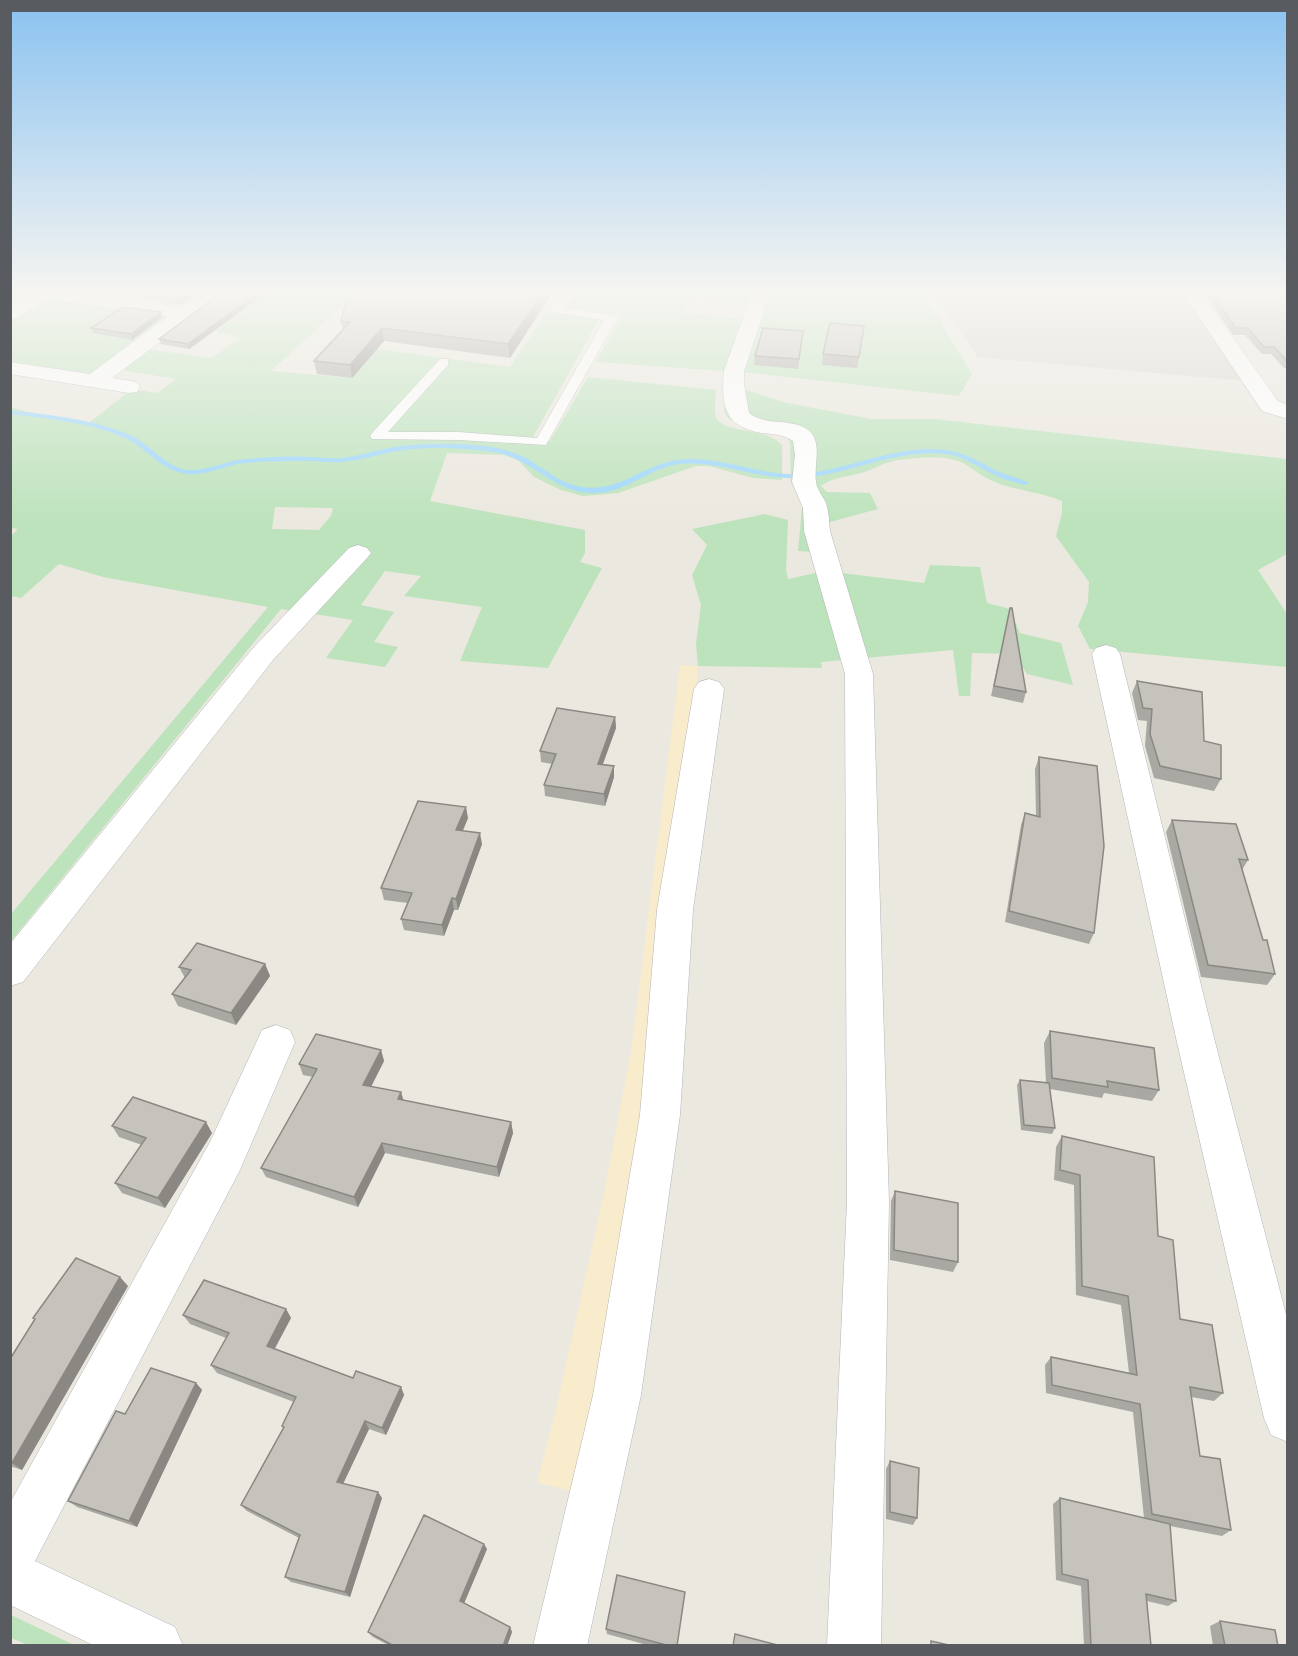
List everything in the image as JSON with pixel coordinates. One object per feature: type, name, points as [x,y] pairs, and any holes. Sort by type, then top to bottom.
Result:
[{"type":"street","points":[[95,381],[113,367]]},
{"type":"street","points":[[735,367],[733,384],[738,415],[744,422],[799,434],[804,441],[805,473],[815,506],[817,531],[859,675],[868,1202],[854,1646]]},
{"type":"street","points":[[1243,367],[1270,406],[1287,413]]},
{"type":"street","points":[[10,368],[129,387]]},
{"type":"street","points":[[10,971],[263,654],[358,553]]},
{"type":"street","points":[[1106,654],[1195,1038],[1287,1418]]},
{"type":"street","points":[[560,1646],[617,1395],[660,1114],[675,910],[709,689]]},
{"type":"street","points":[[10,1556],[225,1156],[276,1042]]},
{"type":"street","points":[[10,1577],[156,1646]]},
{"type":"lane","points":[[439,367],[377,436],[430,434],[498,436],[541,442],[583,367]]},
{"type":"shaded area","points":[[1092,367],[1244,367],[1257,382]]},
{"type":"green space","points":[[11,367],[100,367],[89,375],[11,370]]},
{"type":"green space","points":[[275,367],[271,371],[352,378],[361,367],[572,367],[533,437],[550,441],[588,377],[716,390],[715,413],[722,424],[766,435],[782,445],[782,480],[753,478],[709,466],[696,466],[618,493],[583,496],[561,490],[534,477],[518,460],[504,455],[447,453],[430,501],[585,530],[585,553],[580,562],[602,568],[548,668],[460,661],[482,607],[404,596],[421,576],[385,571],[361,605],[394,612],[374,642],[398,647],[385,667],[326,658],[353,620],[281,609],[11,941],[11,914],[268,607],[103,577],[59,564],[21,598],[11,596],[11,536],[18,529],[11,528],[11,407],[34,414],[90,422],[132,389],[157,393],[176,379],[116,369]],"holes":[[[275,507],[333,508],[331,516],[319,530],[272,529]]]},
{"type":"green space","points":[[672,367],[726,367],[725,371]]},
{"type":"green space","points":[[743,367],[968,367],[972,374],[959,396],[742,372]]},
{"type":"green space","points":[[726,383],[783,402],[871,419],[935,419],[1287,459],[1287,554],[1258,570],[1287,614],[1287,667],[1090,649],[1078,626],[1088,602],[1089,582],[1056,536],[1062,513],[1062,501],[995,482],[965,464],[948,458],[901,460],[827,482],[821,486],[827,492],[870,493],[878,509],[830,522],[830,553],[798,551],[803,498],[791,483],[790,442],[786,436],[730,420],[724,412]]},
{"type":"green space","points":[[765,514],[788,520],[786,570],[788,579],[825,571],[924,583],[930,565],[980,567],[987,603],[1010,609],[1020,633],[1061,643],[1073,685],[1027,674],[1014,654],[972,653],[970,696],[959,696],[953,650],[821,662],[822,668],[698,666],[696,644],[701,605],[692,575],[707,545],[692,529]]},
{"type":"green space","points":[[11,1615],[74,1645],[28,1645],[11,1638]]},
{"type":"sand","points":[[680,665],[698,666],[668,983],[647,1157],[574,1492],[537,1482],[554,1418],[603,1198],[631,1052]]},
{"type":"building","points":[[1010,608],[1012,608],[1026,692],[994,686]]},
{"type":"building","points":[[1137,681],[1202,692],[1204,741],[1221,745],[1221,779],[1160,766],[1150,734],[1152,709],[1143,708]]},
{"type":"building","points":[[557,708],[615,717],[598,764],[614,766],[604,794],[544,785],[556,754],[540,751]]},
{"type":"building","points":[[1039,757],[1097,766],[1104,846],[1094,933],[1009,911],[1025,813],[1040,817]]},
{"type":"building","points":[[418,801],[466,807],[456,830],[480,833],[456,899],[452,898],[442,925],[401,919],[412,893],[381,888]]},
{"type":"building","points":[[1172,820],[1236,824],[1248,860],[1239,859],[1263,940],[1267,940],[1275,974],[1208,965]]},
{"type":"building","points":[[197,943],[265,964],[231,1013],[172,994],[191,970],[179,967]]},
{"type":"building","points":[[1050,1031],[1154,1048],[1159,1090],[1107,1081],[1108,1087],[1052,1078]]},
{"type":"building","points":[[316,1034],[381,1050],[363,1085],[401,1092],[398,1099],[511,1122],[497,1167],[382,1143],[354,1197],[261,1168],[317,1069],[299,1064]]},
{"type":"building","points":[[1020,1080],[1049,1083],[1055,1128],[1024,1125]]},
{"type":"building","points":[[133,1097],[206,1122],[158,1198],[115,1183],[146,1138],[112,1126]]},
{"type":"building","points":[[1062,1136],[1154,1157],[1158,1236],[1173,1240],[1180,1319],[1212,1325],[1223,1393],[1190,1387],[1200,1456],[1220,1459],[1231,1530],[1152,1514],[1140,1404],[1052,1385],[1051,1357],[1137,1375],[1128,1296],[1082,1286],[1080,1175],[1060,1170]]},
{"type":"building","points":[[895,1191],[958,1203],[958,1262],[894,1250]]},
{"type":"building","points":[[76,1258],[120,1277],[10,1463],[10,1359],[35,1319],[33,1318]]},
{"type":"building","points":[[204,1280],[286,1309],[267,1346],[353,1378],[356,1371],[401,1387],[382,1428],[365,1421],[337,1482],[378,1492],[345,1592],[285,1577],[300,1535],[241,1505],[284,1427],[282,1426],[296,1397],[211,1365],[229,1333],[183,1315]]},
{"type":"building","points":[[151,1368],[196,1383],[129,1521],[68,1501],[116,1411],[125,1414]]},
{"type":"building","points":[[890,1461],[919,1468],[917,1518],[890,1512]]},
{"type":"building","points":[[1060,1498],[1170,1524],[1176,1601],[1146,1594],[1151,1646],[1091,1646],[1088,1580],[1062,1574]]},
{"type":"building","points":[[424,1515],[484,1544],[460,1601],[510,1627],[503,1646],[394,1646],[368,1632]]},
{"type":"building","points":[[617,1575],[685,1592],[677,1646],[606,1629]]},
{"type":"building","points":[[1220,1621],[1275,1630],[1278,1646],[1225,1646]]},
{"type":"building","points":[[735,1634],[781,1646],[733,1646]]},
{"type":"building","points":[[931,1641],[953,1646],[931,1646]]},
{"type":"waterway","points":[[10,412],[83,423],[111,430],[133,439],[170,466],[188,472],[245,461],[337,460],[404,448],[460,447],[509,453],[564,485],[594,491],[616,487],[657,468],[679,462],[694,461],[766,474],[795,476],[833,472],[889,457],[946,452],[1025,483]]}]
